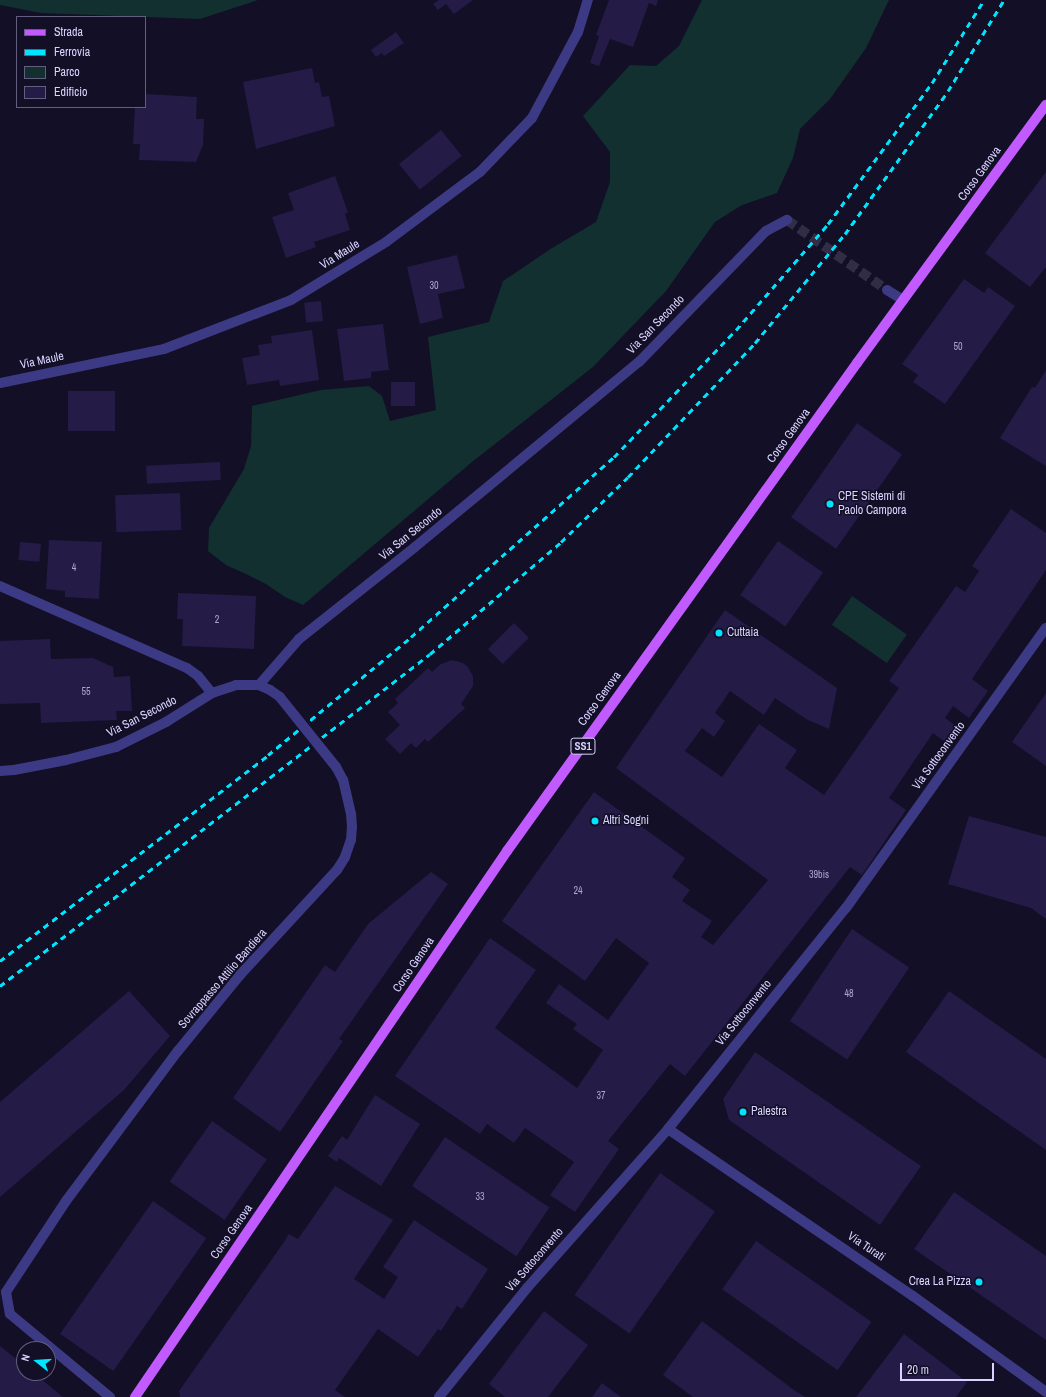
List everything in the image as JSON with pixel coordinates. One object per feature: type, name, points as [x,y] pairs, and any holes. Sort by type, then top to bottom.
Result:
[{"type":"main road","name":"Corso Genova","points":[[135,1397],[508,851],[902,300],[1046,105]]},
{"type":"street","name":"Via Maule","points":[[0,383],[164,349],[291,300],[386,242],[480,172],[532,118],[578,32],[588,0]]},
{"type":"street","name":"Via San Secondo","points":[[0,771],[14,770],[66,760],[116,746],[166,722],[212,693],[236,685],[259,685],[299,639],[415,547],[639,362],[766,231],[787,220]]},
{"type":"street","points":[[887,290],[902,300]]},
{"type":"street","points":[[0,586],[187,668],[198,676],[212,693]]},
{"type":"street","name":"Via Sottoconvento","points":[[439,1397],[527,1288],[668,1129],[853,899],[1046,628]]},
{"type":"street","name":"Sovrappasso Attilio Bandiera","points":[[110,1397],[10,1314],[6,1292],[66,1201],[178,1051],[240,975],[337,870],[345,856],[351,840],[352,827],[348,796],[343,780],[336,767],[280,697],[259,685]]},
{"type":"street","name":"Via Turati","points":[[668,1129],[913,1296],[1046,1392]]},
{"type":"green space","points":[[0,0],[258,0],[200,19],[41,13],[0,5]]},
{"type":"green space","points":[[702,0],[889,0],[866,48],[830,99],[800,129],[793,158],[777,193],[742,205],[715,222],[666,291],[593,367],[472,462],[303,605],[285,597],[266,584],[226,565],[208,551],[209,528],[244,469],[251,446],[252,406],[321,390],[369,386],[382,396],[390,421],[436,410],[428,337],[489,322],[503,281],[552,248],[596,222],[610,182],[610,152],[583,116],[630,65],[656,66],[679,46]]},
{"type":"green space","points":[[852,596],[907,634],[887,663],[832,625]]},
{"type":"building","points":[[439,0],[473,0],[454,14],[446,4],[438,10],[433,4]]},
{"type":"building","points":[[609,0],[658,0],[656,6],[649,3],[633,47],[610,39],[599,66],[590,63],[599,36],[596,35]]},
{"type":"building","points":[[396,32],[404,43],[384,56],[382,53],[376,57],[371,50]]},
{"type":"building","points":[[312,68],[315,83],[319,82],[322,97],[329,96],[335,126],[256,149],[243,82]]},
{"type":"building","points":[[146,94],[197,97],[196,119],[204,119],[203,145],[196,162],[139,160],[140,144],[133,144],[135,108],[146,108]]},
{"type":"building","points":[[441,130],[462,156],[420,190],[399,164]]},
{"type":"building","points":[[1046,172],[1046,267],[1030,287],[985,253]]},
{"type":"building","points":[[335,176],[348,212],[345,214],[350,230],[314,242],[316,247],[286,258],[272,217],[294,210],[288,193]]},
{"type":"building","points":[[457,255],[465,288],[438,294],[443,318],[420,324],[407,267]]},
{"type":"building","points":[[964,279],[984,293],[988,287],[1015,306],[945,404],[913,382],[918,375],[902,364]]},
{"type":"building","points":[[321,301],[323,321],[306,323],[304,303]]},
{"type":"building","points":[[383,324],[389,370],[371,372],[371,378],[344,381],[337,329]]},
{"type":"building","points":[[312,330],[319,380],[280,386],[279,380],[247,385],[242,358],[260,355],[258,345],[272,343],[271,336]]},
{"type":"building","points":[[1046,370],[1046,466],[1000,438],[1032,387],[1035,388]]},
{"type":"building","points":[[391,382],[415,382],[415,406],[391,406]]},
{"type":"building","points":[[68,391],[115,391],[115,431],[68,431]]},
{"type":"building","points":[[857,423],[902,455],[836,549],[791,517]]},
{"type":"building","points":[[220,462],[221,480],[147,484],[146,466]]},
{"type":"building","points":[[180,493],[181,530],[116,532],[115,495]]},
{"type":"building","points":[[1011,509],[1046,533],[1046,570],[972,679],[988,691],[969,718],[953,706],[945,718],[960,729],[949,745],[933,733],[889,798],[906,810],[862,875],[850,867],[685,1076],[670,1064],[608,1141],[619,1149],[575,1212],[550,1195],[574,1162],[525,1128],[514,1143],[487,1124],[480,1134],[395,1076],[490,938],[536,970],[495,1028],[577,1088],[603,1050],[573,1029],[577,1024],[546,1003],[559,984],[608,1020],[649,963],[616,938],[585,981],[502,921],[594,792],[685,858],[672,877],[690,890],[682,901],[712,921],[701,937],[713,945],[768,880],[616,768],[725,610],[837,688],[829,729],[806,719],[775,698],[764,715],[730,691],[715,713],[725,721],[714,737],[702,728],[685,751],[722,777],[759,724],[797,750],[785,768],[824,795],[899,688],[889,681],[956,586],[965,592],[979,571],[972,566]]},
{"type":"building","points":[[49,540],[102,542],[99,599],[65,597],[65,591],[46,589]]},
{"type":"building","points":[[778,541],[823,573],[785,627],[740,595]]},
{"type":"building","points":[[20,542],[41,544],[39,562],[18,560]]},
{"type":"building","points":[[178,593],[256,596],[254,649],[182,646],[183,619],[177,619]]},
{"type":"building","points":[[514,623],[529,638],[503,664],[488,649]]},
{"type":"building","points":[[50,639],[51,659],[93,658],[113,667],[114,677],[130,676],[132,711],[116,711],[117,720],[41,723],[40,703],[0,704],[0,641]]},
{"type":"building","points":[[452,660],[463,663],[468,667],[473,676],[473,686],[461,704],[465,708],[428,742],[425,739],[416,748],[411,743],[400,754],[385,739],[400,725],[388,712],[398,703],[395,699],[428,668],[432,672],[441,664]]},
{"type":"building","points":[[1046,693],[1046,766],[1012,742]]},
{"type":"building","points":[[969,816],[1046,837],[1046,919],[1031,908],[948,884]]},
{"type":"building","points":[[431,872],[448,884],[339,1039],[343,1041],[280,1132],[233,1098],[325,965],[335,972],[368,924]]},
{"type":"building","points":[[852,929],[909,968],[847,1060],[790,1021]]},
{"type":"building","points":[[129,991],[170,1036],[124,1090],[0,1197],[0,1102]]},
{"type":"building","points":[[949,991],[1046,1059],[1046,1150],[906,1052]]},
{"type":"building","points":[[755,1052],[921,1166],[880,1225],[729,1120],[723,1099]]},
{"type":"building","points":[[375,1095],[420,1124],[381,1186],[339,1158],[337,1162],[328,1156],[342,1136],[347,1140]]},
{"type":"building","points":[[212,1121],[267,1159],[224,1220],[170,1182]]},
{"type":"building","points":[[445,1137],[549,1207],[516,1256],[412,1186]]},
{"type":"building","points":[[660,1173],[715,1211],[629,1333],[575,1295]]},
{"type":"building","points":[[335,1186],[393,1220],[354,1279],[384,1299],[398,1277],[383,1267],[414,1220],[488,1269],[462,1309],[457,1306],[441,1331],[438,1329],[418,1357],[378,1329],[335,1390],[345,1397],[180,1397],[179,1391],[289,1234],[298,1239]]},
{"type":"building","points":[[954,1192],[1046,1256],[1046,1340],[914,1249]]},
{"type":"building","points":[[153,1201],[206,1238],[113,1371],[60,1334]]},
{"type":"building","points":[[756,1241],[872,1322],[838,1370],[722,1289]]},
{"type":"building","points":[[544,1311],[588,1345],[548,1397],[505,1397],[489,1384]]},
{"type":"building","points":[[702,1321],[805,1397],[693,1397],[663,1375]]},
{"type":"building","points":[[904,1334],[967,1382],[956,1397],[856,1397]]},
{"type":"building","points":[[0,1346],[16,1359],[16,1381],[44,1381],[63,1397],[0,1397]]},
{"type":"building","points":[[602,1383],[621,1397],[592,1397]]},
{"type":"tunnel","points":[[787,220],[887,290]]},
{"type":"railway","points":[[0,961],[268,755],[411,637],[614,457],[736,330],[828,224],[932,83],[984,0]]},
{"type":"railway","points":[[0,986],[430,654],[561,542],[628,477],[755,343],[845,234],[948,91],[1004,0]]},
{"type":"place","name":"CPE Sistemi di Paolo Campora","points":[[830,504]]},
{"type":"place","name":"Cuttaia","points":[[719,633]]},
{"type":"place","name":"Altri Sogni","points":[[595,821]]},
{"type":"place","name":"Palestra","points":[[743,1112]]},
{"type":"place","name":"Crea La Pizza","points":[[979,1282]]}]
